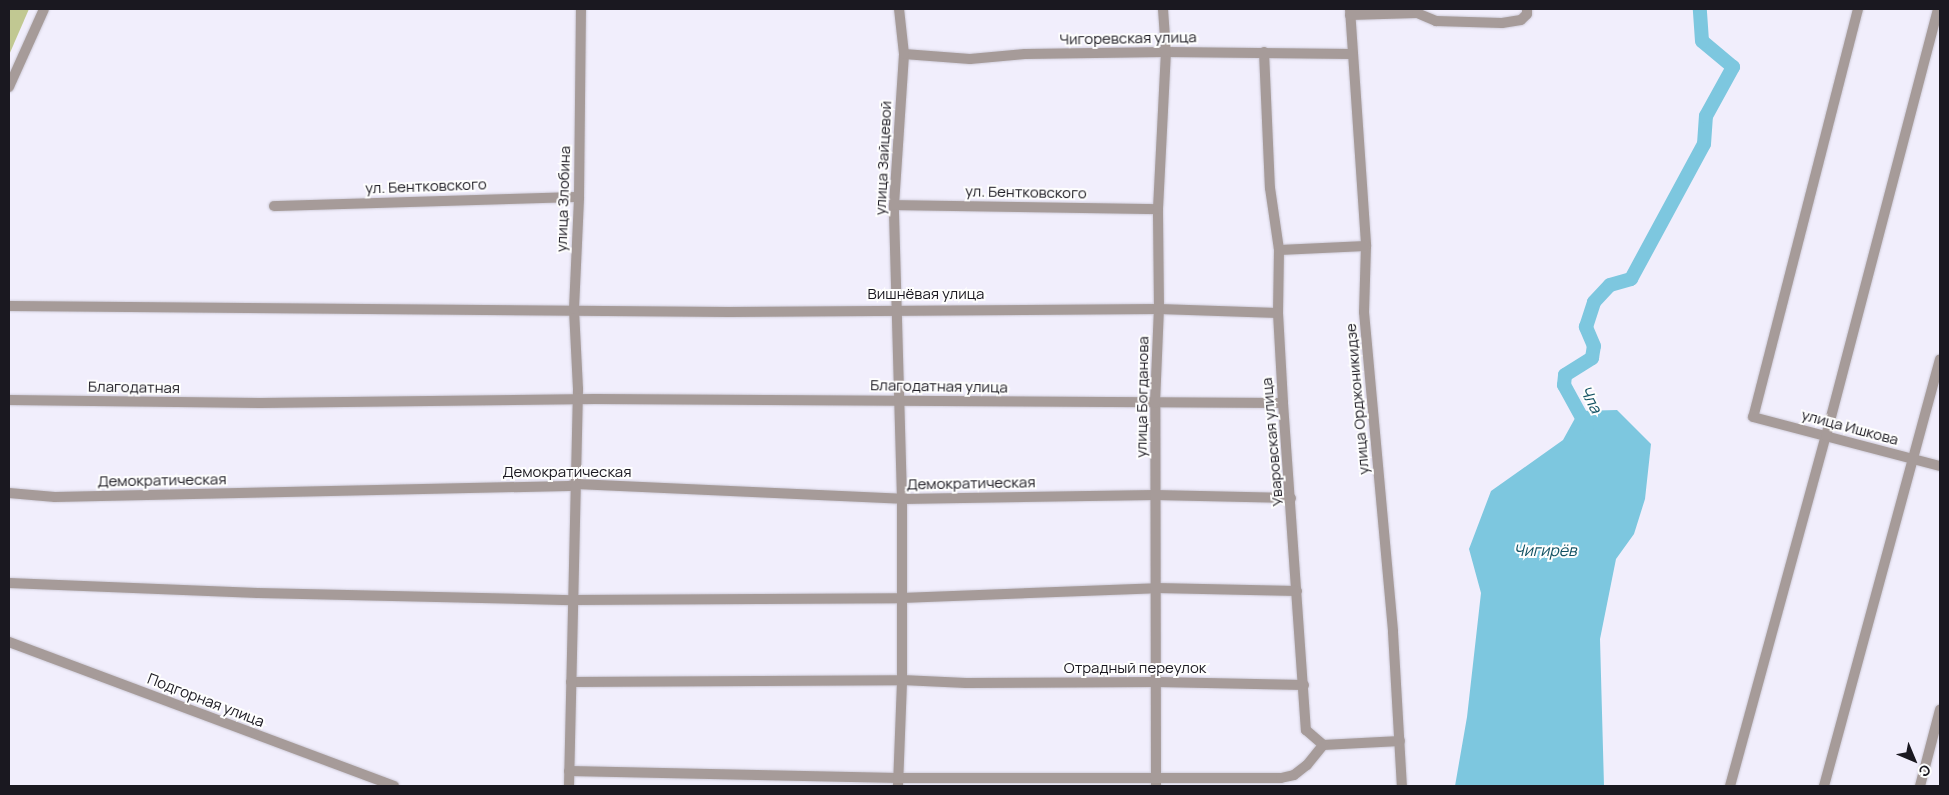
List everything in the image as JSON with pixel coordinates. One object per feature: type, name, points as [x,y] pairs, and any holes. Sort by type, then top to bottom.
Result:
[{"type":"street","points":[[9,86],[44,9]]},
{"type":"street","name":"улица Злобина","points":[[569,786],[578,394],[574,310],[580,197],[581,9]]},
{"type":"street","name":"улица Зайцевой","points":[[898,782],[902,680],[902,499],[894,205],[904,54],[899,9]]},
{"type":"street","name":"улица Богданова","points":[[1156,782],[1155,403],[1159,309],[1158,209],[1166,52],[1163,9]]},
{"type":"street","points":[[1350,12],[1417,13],[1436,21],[1502,23],[1521,20],[1526,14],[1527,9]]},
{"type":"street","name":"улица Ишкова","points":[[1858,9],[1753,417],[1940,466]]},
{"type":"street","points":[[1730,786],[1826,436],[1938,9]]},
{"type":"street","name":"улица Орджоникидзе","points":[[1350,12],[1366,246],[1364,312],[1393,632],[1402,786]]},
{"type":"street","name":"Чигоревская улица","points":[[904,54],[970,59],[1025,54],[1166,52],[1352,54]]},
{"type":"street","name":"Уваровская улица","points":[[1264,52],[1270,188],[1279,250],[1278,313],[1283,403],[1306,730],[1322,745]]},
{"type":"street","name":"ул. Бентковского","points":[[274,206],[580,197]]},
{"type":"street","name":"ул. Бентковского","points":[[894,205],[1158,209]]},
{"type":"street","points":[[1279,250],[1366,246]]},
{"type":"street","name":"Вишнёвая улица","points":[[9,306],[729,312],[898,309],[1159,309],[1278,313]]},
{"type":"street","points":[[1824,786],[1940,359]]},
{"type":"street","name":"Благодатная улица","points":[[578,394],[596,398],[1283,403]]},
{"type":"street","name":"Благодатная","points":[[9,400],[260,403],[578,394]]},
{"type":"street","name":"Демократическая","points":[[9,493],[55,497],[569,486],[576,484],[902,499],[1155,495],[1291,498]]},
{"type":"street","points":[[9,583],[258,593],[573,600],[901,598],[1156,588],[1297,591]]},
{"type":"street","name":"Подгорная улица","points":[[9,642],[394,786]]},
{"type":"street","name":"Отрадный переулок","points":[[571,682],[902,680],[966,683],[1157,682],[1304,686]]},
{"type":"street","points":[[1920,786],[1940,710]]},
{"type":"street","points":[[569,771],[898,782],[1156,782],[1281,778],[1294,775],[1307,765],[1322,745],[1400,741]]},
{"type":"green space","points":[[9,9],[29,9],[9,55]]},
{"type":"water","name":"Чигирёв","points":[[1617,410],[1651,444],[1645,499],[1634,534],[1616,559],[1600,639],[1604,786],[1455,786],[1467,717],[1481,593],[1469,549],[1491,491],[1563,440],[1579,411]]},
{"type":"waterway","name":"Чла","points":[[1587,427],[1564,385],[1565,375],[1592,358],[1594,346],[1586,327],[1594,302],[1610,285],[1631,279],[1704,144],[1706,116],[1733,67],[1702,41],[1700,9]]}]
